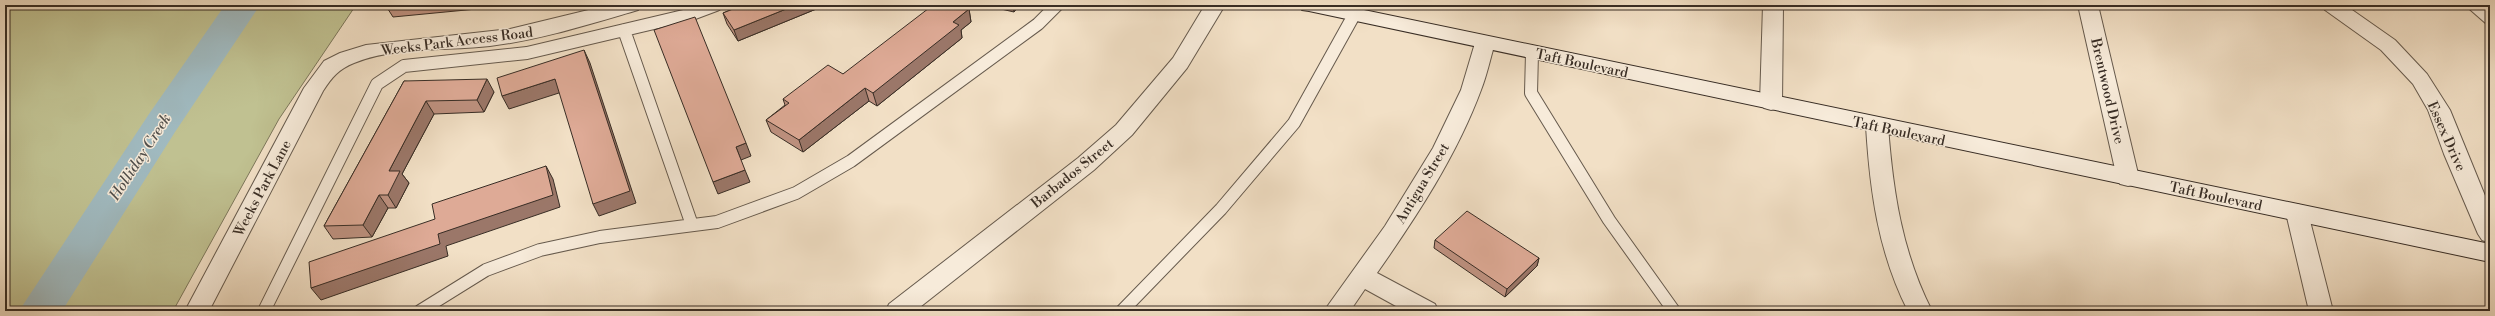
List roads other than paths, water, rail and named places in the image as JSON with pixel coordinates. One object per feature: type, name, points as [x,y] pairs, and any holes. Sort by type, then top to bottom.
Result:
[{"type":"street","name":"Barbados Street","points":[[898,311],[1086,164],[1124,130],[1180,63],[1215,5]]},
{"type":"street","name":"Taft Boulevard","points":[[1309,5],[1771,104],[2490,254]]},
{"type":"street","points":[[1771,104],[1773,5]]},
{"type":"street","name":"Brentwood Drive","points":[[2088,5],[2128,178]]},
{"type":"street","name":"Essex Drive","points":[[2332,5],[2388,45],[2420,79],[2439,110],[2455,154],[2490,234]]},
{"type":"street","name":"Weeks Park Access Road","points":[[330,67],[360,55],[389,48],[492,39],[544,29],[624,6]]},
{"type":"street","name":"Antigua Street","points":[[1336,311],[1407,210],[1442,152],[1471,89],[1485,43]]},
{"type":"street","name":"Weeks Park Lane","points":[[197,311],[314,88],[330,67]]},
{"type":"street","points":[[1877,126],[1882,199],[1893,250],[1920,311]]},
{"type":"street","points":[[2297,213],[2320,311]]},
{"type":"street","points":[[1362,276],[1426,311]]},
{"type":"lane","points":[[264,311],[377,84],[404,66],[527,53],[692,14],[716,5]]},
{"type":"lane","points":[[420,311],[486,270],[540,250],[600,237],[717,222],[752,211],[796,193],[851,161],[1038,24],[1057,5]]},
{"type":"lane","points":[[2474,5],[2490,19]]},
{"type":"lane","points":[[1122,311],[1221,209],[1294,122],[1354,15]]},
{"type":"lane","points":[[624,30],[692,226]]},
{"type":"lane","points":[[1532,53],[1531,93],[1609,220],[1674,311]]},
{"type":"waterway","name":"Holliday Creek","points":[[40,311],[162,123],[243,5]]}]
